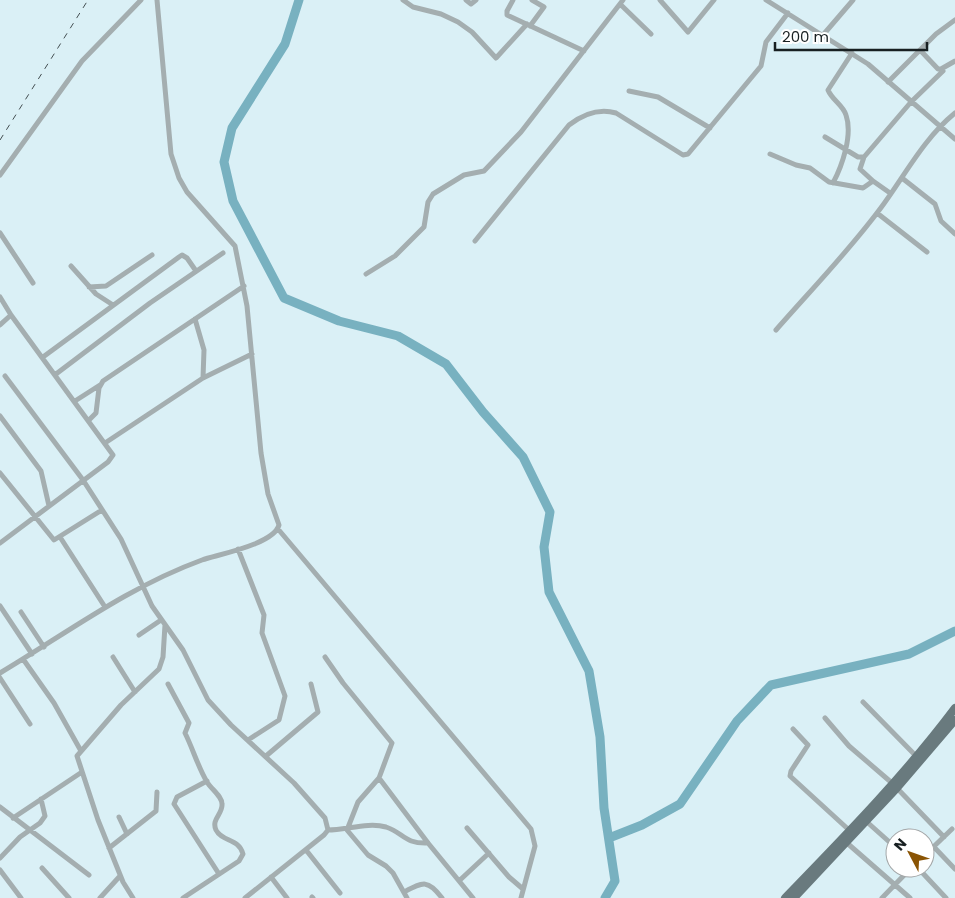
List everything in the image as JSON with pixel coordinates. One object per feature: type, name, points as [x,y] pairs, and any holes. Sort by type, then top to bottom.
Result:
[{"type":"main road","points":[[794,898],[866,822],[955,708]]},
{"type":"main road","points":[[785,898],[955,720]]},
{"type":"street","points":[[0,175],[82,61],[141,0]]},
{"type":"street","points":[[0,673],[142,585],[202,560],[268,537],[278,529],[279,520],[268,494],[260,453],[252,354],[240,266],[232,240],[187,192],[173,165],[166,119],[157,0]]},
{"type":"street","points":[[403,0],[413,7],[441,14],[458,22],[472,32],[496,58],[544,7],[532,0]]},
{"type":"street","points":[[466,0],[470,4],[476,0]]},
{"type":"street","points":[[514,0],[506,14],[584,51]]},
{"type":"street","points":[[660,0],[688,32],[714,0]]},
{"type":"street","points":[[766,0],[788,12],[868,64],[955,139]]},
{"type":"street","points":[[823,35],[853,0]]},
{"type":"street","points":[[366,274],[394,256],[424,227],[428,202],[433,194],[464,175],[484,172],[521,132],[622,2],[650,34]]},
{"type":"street","points":[[475,241],[557,138],[575,120],[601,112],[616,113],[686,155],[761,66],[766,42],[788,12]]},
{"type":"street","points":[[888,82],[942,28],[955,20]]},
{"type":"street","points":[[920,50],[938,69],[955,61]]},
{"type":"street","points":[[833,183],[845,160],[846,115],[828,90],[852,53]]},
{"type":"street","points":[[890,193],[860,169],[864,156],[911,102],[943,71]]},
{"type":"street","points":[[629,91],[658,96],[710,128]]},
{"type":"street","points":[[776,330],[877,213],[940,127],[955,114]]},
{"type":"street","points":[[824,138],[858,157],[864,156]]},
{"type":"street","points":[[770,154],[796,165],[810,168],[833,183],[863,188],[873,180]]},
{"type":"street","points":[[902,178],[935,204],[941,221],[955,234]]},
{"type":"street","points":[[877,213],[927,252]]},
{"type":"street","points":[[0,232],[33,283]]},
{"type":"street","points":[[56,374],[222,253]]},
{"type":"street","points":[[90,287],[106,286],[152,255]]},
{"type":"street","points":[[44,357],[182,255],[187,258],[196,271]]},
{"type":"street","points":[[71,266],[100,297],[113,305]]},
{"type":"street","points":[[76,401],[244,286]]},
{"type":"street","points":[[0,297],[11,315],[44,357],[112,452],[112,458],[0,542]]},
{"type":"street","points":[[0,324],[11,315]]},
{"type":"street","points":[[195,319],[204,350],[204,378]]},
{"type":"street","points":[[105,442],[204,378],[252,354]]},
{"type":"street","points":[[5,376],[83,480],[121,539],[142,585],[161,620],[183,650],[208,700],[218,712],[294,783],[325,818],[328,830]]},
{"type":"street","points":[[89,420],[96,413],[100,385]]},
{"type":"street","points":[[0,416],[41,471],[49,506]]},
{"type":"street","points":[[0,473],[51,538],[56,540],[102,510]]},
{"type":"street","points":[[278,529],[531,829],[536,846],[521,898]]},
{"type":"street","points":[[60,537],[105,607]]},
{"type":"street","points":[[238,549],[264,615],[262,633],[285,696],[279,720],[248,740]]},
{"type":"street","points":[[0,606],[32,654]]},
{"type":"street","points":[[21,612],[44,646]]},
{"type":"street","points":[[139,634],[161,620]]},
{"type":"street","points":[[133,898],[120,876],[78,759],[81,751],[135,692],[154,675],[162,663],[165,625]]},
{"type":"street","points":[[325,656],[347,688],[390,738],[391,748],[379,778],[358,802],[347,830]]},
{"type":"street","points":[[113,657],[135,692]]},
{"type":"street","points":[[23,659],[54,703],[81,751]]},
{"type":"street","points":[[0,678],[30,724]]},
{"type":"street","points":[[168,684],[189,723],[185,733],[207,781],[223,805],[216,818],[216,830],[222,837],[235,842],[243,854],[239,861],[183,898]]},
{"type":"street","points":[[266,756],[318,712],[311,684]]},
{"type":"street","points":[[863,702],[916,756]]},
{"type":"street","points":[[825,718],[861,758],[894,786],[944,837]]},
{"type":"street","points":[[793,729],[808,746],[791,771],[790,776],[850,830]]},
{"type":"street","points":[[13,818],[82,772]]},
{"type":"street","points":[[379,778],[428,843],[474,898]]},
{"type":"street","points":[[207,781],[177,798],[174,804],[219,874]]},
{"type":"street","points":[[109,848],[156,811],[157,792]]},
{"type":"street","points":[[0,858],[20,837],[40,823],[45,816],[40,799]]},
{"type":"street","points":[[0,807],[90,875]]},
{"type":"street","points":[[119,817],[127,834]]},
{"type":"street","points":[[866,822],[885,838]]},
{"type":"street","points":[[245,898],[306,850],[328,830],[347,830],[373,826],[386,827],[412,843],[428,843]]},
{"type":"street","points":[[467,828],[515,883],[523,889]]},
{"type":"street","points":[[935,846],[952,829]]},
{"type":"street","points":[[347,830],[368,855],[394,873],[407,898]]},
{"type":"street","points":[[847,843],[910,898]]},
{"type":"street","points":[[935,848],[955,869]]},
{"type":"street","points":[[306,850],[340,893]]},
{"type":"street","points":[[460,880],[489,853]]},
{"type":"street","points":[[42,868],[69,898]]},
{"type":"street","points":[[0,870],[21,898]]},
{"type":"street","points":[[100,898],[120,876]]},
{"type":"street","points":[[271,877],[287,898]]},
{"type":"street","points":[[882,898],[901,878]]},
{"type":"street","points":[[927,878],[946,898]]},
{"type":"street","points":[[404,892],[420,883],[426,883],[432,885],[442,898]]},
{"type":"waterway","points":[[299,0],[285,44],[232,128],[224,162],[233,201],[284,298],[339,321],[398,336],[446,364],[483,412],[523,457],[550,512],[544,547],[549,592],[589,671],[600,737],[604,808],[615,881],[605,898]]},
{"type":"waterway","points":[[609,838],[642,825],[680,804],[737,721],[771,685],[909,654],[955,631]]},
{"type":"railway","points":[[0,140],[88,0]]}]
